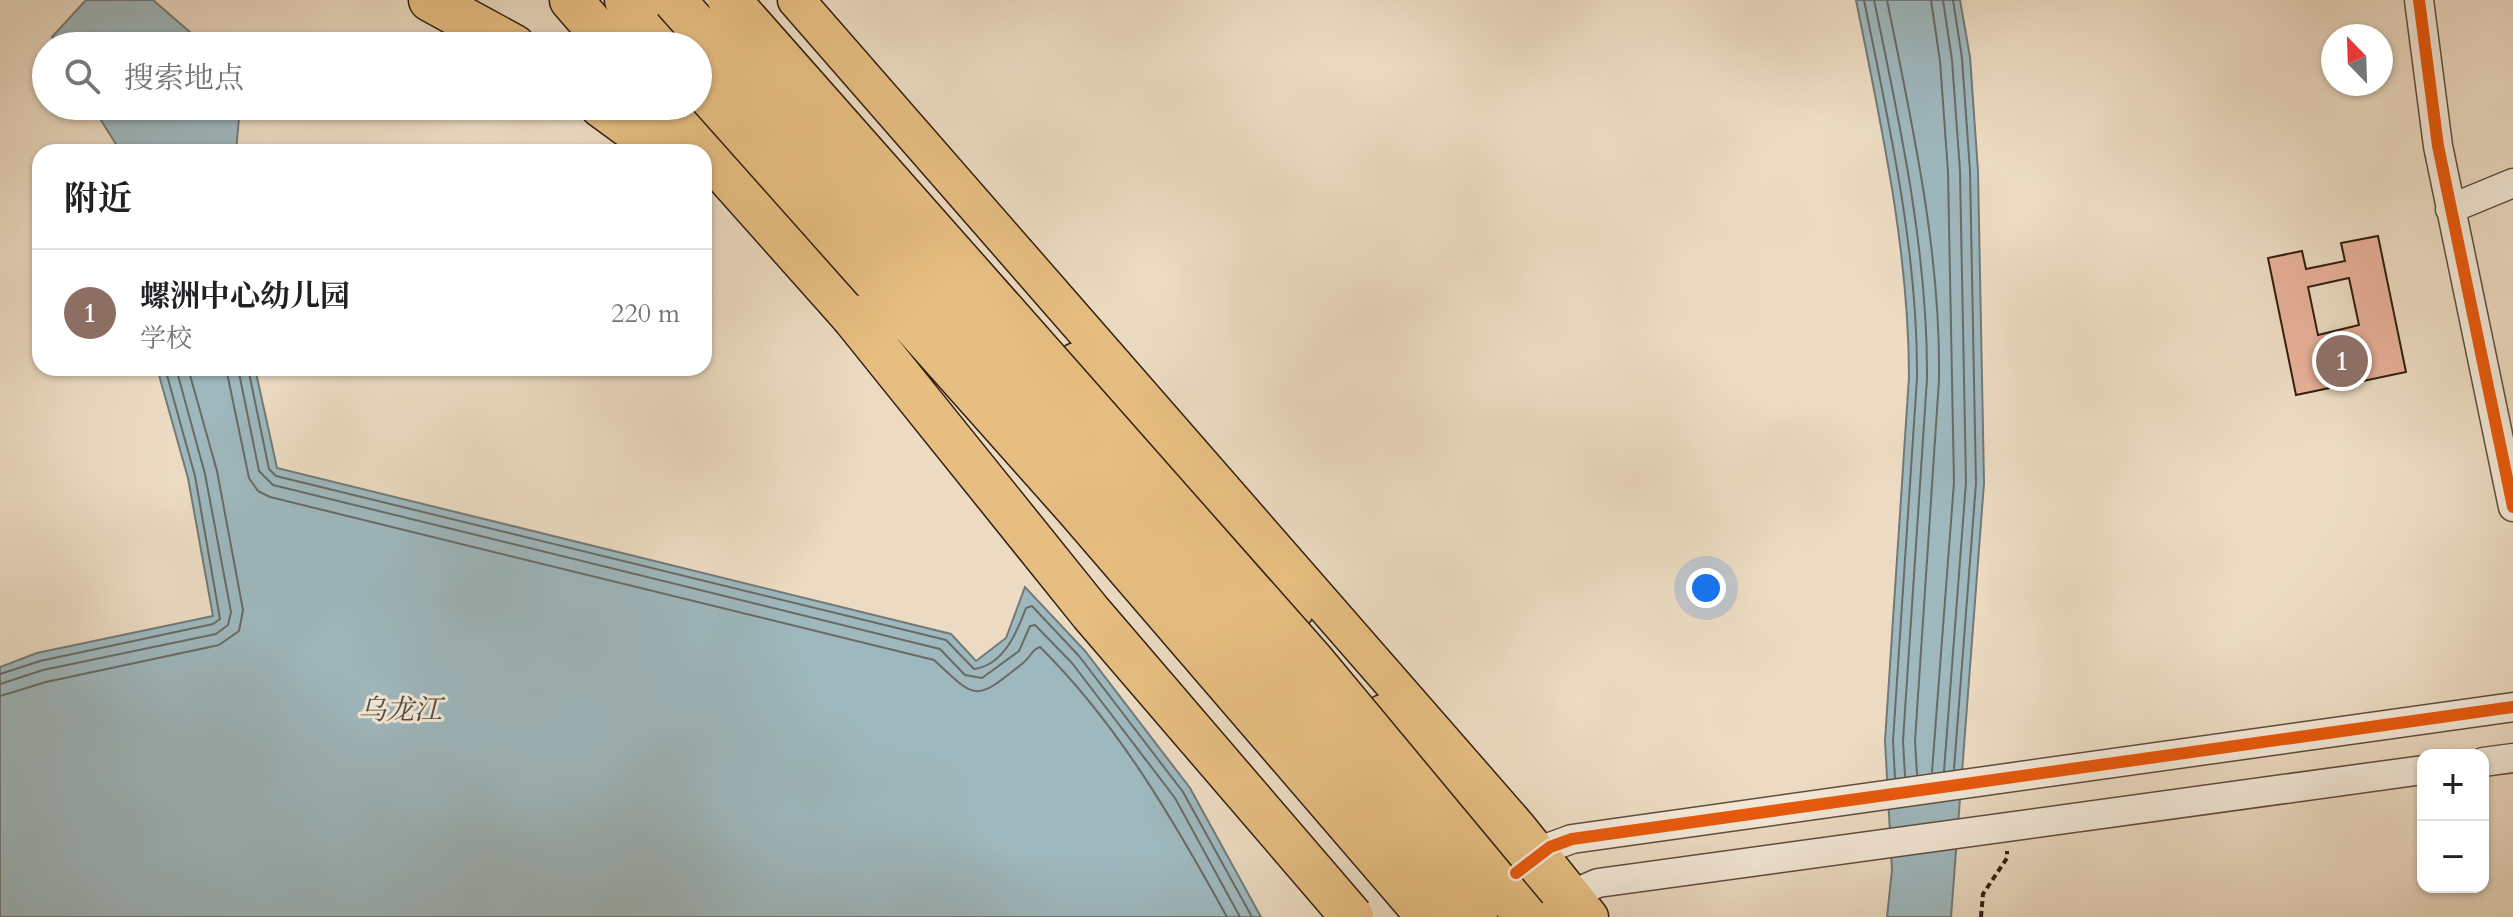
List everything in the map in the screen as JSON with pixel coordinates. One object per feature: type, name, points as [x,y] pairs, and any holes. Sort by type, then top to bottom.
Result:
[{"type":"highway","points":[[430,0],[488,32]]},
{"type":"highway","points":[[571,0],[599,32]]},
{"type":"highway","points":[[626,0],[654,32]]},
{"type":"highway","points":[[674,0],[702,32]]},
{"type":"highway","points":[[729,0],[1303,649],[1558,912]]},
{"type":"highway","points":[[712,43],[1193,584],[1476,917]]},
{"type":"highway","points":[[712,99],[1077,509],[1428,917]]},
{"type":"highway","points":[[620,120],[653,144]]},
{"type":"highway","points":[[677,120],[699,144]]},
{"type":"highway","points":[[712,159],[852,316],[1091,613],[1352,917]]},
{"type":"highway","points":[[712,190],[852,316]]},
{"type":"main road","points":[[757,0],[1237,542],[1528,863]]},
{"type":"main road","points":[[796,0],[1528,863],[1558,912]]},
{"type":"street","points":[[2419,0],[2450,209],[2513,507]]},
{"type":"street","points":[[2450,209],[2513,183]]},
{"type":"street","points":[[1528,863],[1572,839],[2002,776],[2513,707]]},
{"type":"street","points":[[2489,761],[2513,758]]},
{"type":"street","points":[[1558,912],[1598,883],[2417,771]]},
{"type":"path","points":[[1981,917],[1983,894],[2007,858],[2005,829]]},
{"type":"water","points":[[86,0],[153,0],[190,32],[57,32]]},
{"type":"water","points":[[1856,0],[1960,0],[1970,57],[1978,171],[1984,483],[1951,917],[1887,917],[1892,870],[1885,741],[1909,377],[1908,330],[1892,188]]},
{"type":"water","points":[[101,120],[239,120],[237,144],[116,144]]},
{"type":"water","name":"乌龙江","points":[[159,376],[257,376],[277,468],[951,634],[976,661],[1006,638],[1025,587],[1085,651],[1190,788],[1261,917],[0,917],[0,667],[37,653],[213,616],[188,478]]},
{"type":"building","points":[[2378,236],[2406,372],[2296,395],[2268,258],[2302,251],[2306,269],[2345,261],[2341,243]],"holes":[[[2349,278],[2359,325],[2318,335],[2308,287]]]},
{"type":"cycle path","points":[[2419,0],[2438,146],[2513,507]]},
{"type":"cycle path","points":[[1516,873],[1550,847],[1572,839],[2513,707]]},
{"type":"place","name":"螺洲中心幼儿园","points":[[2342,361]]}]
